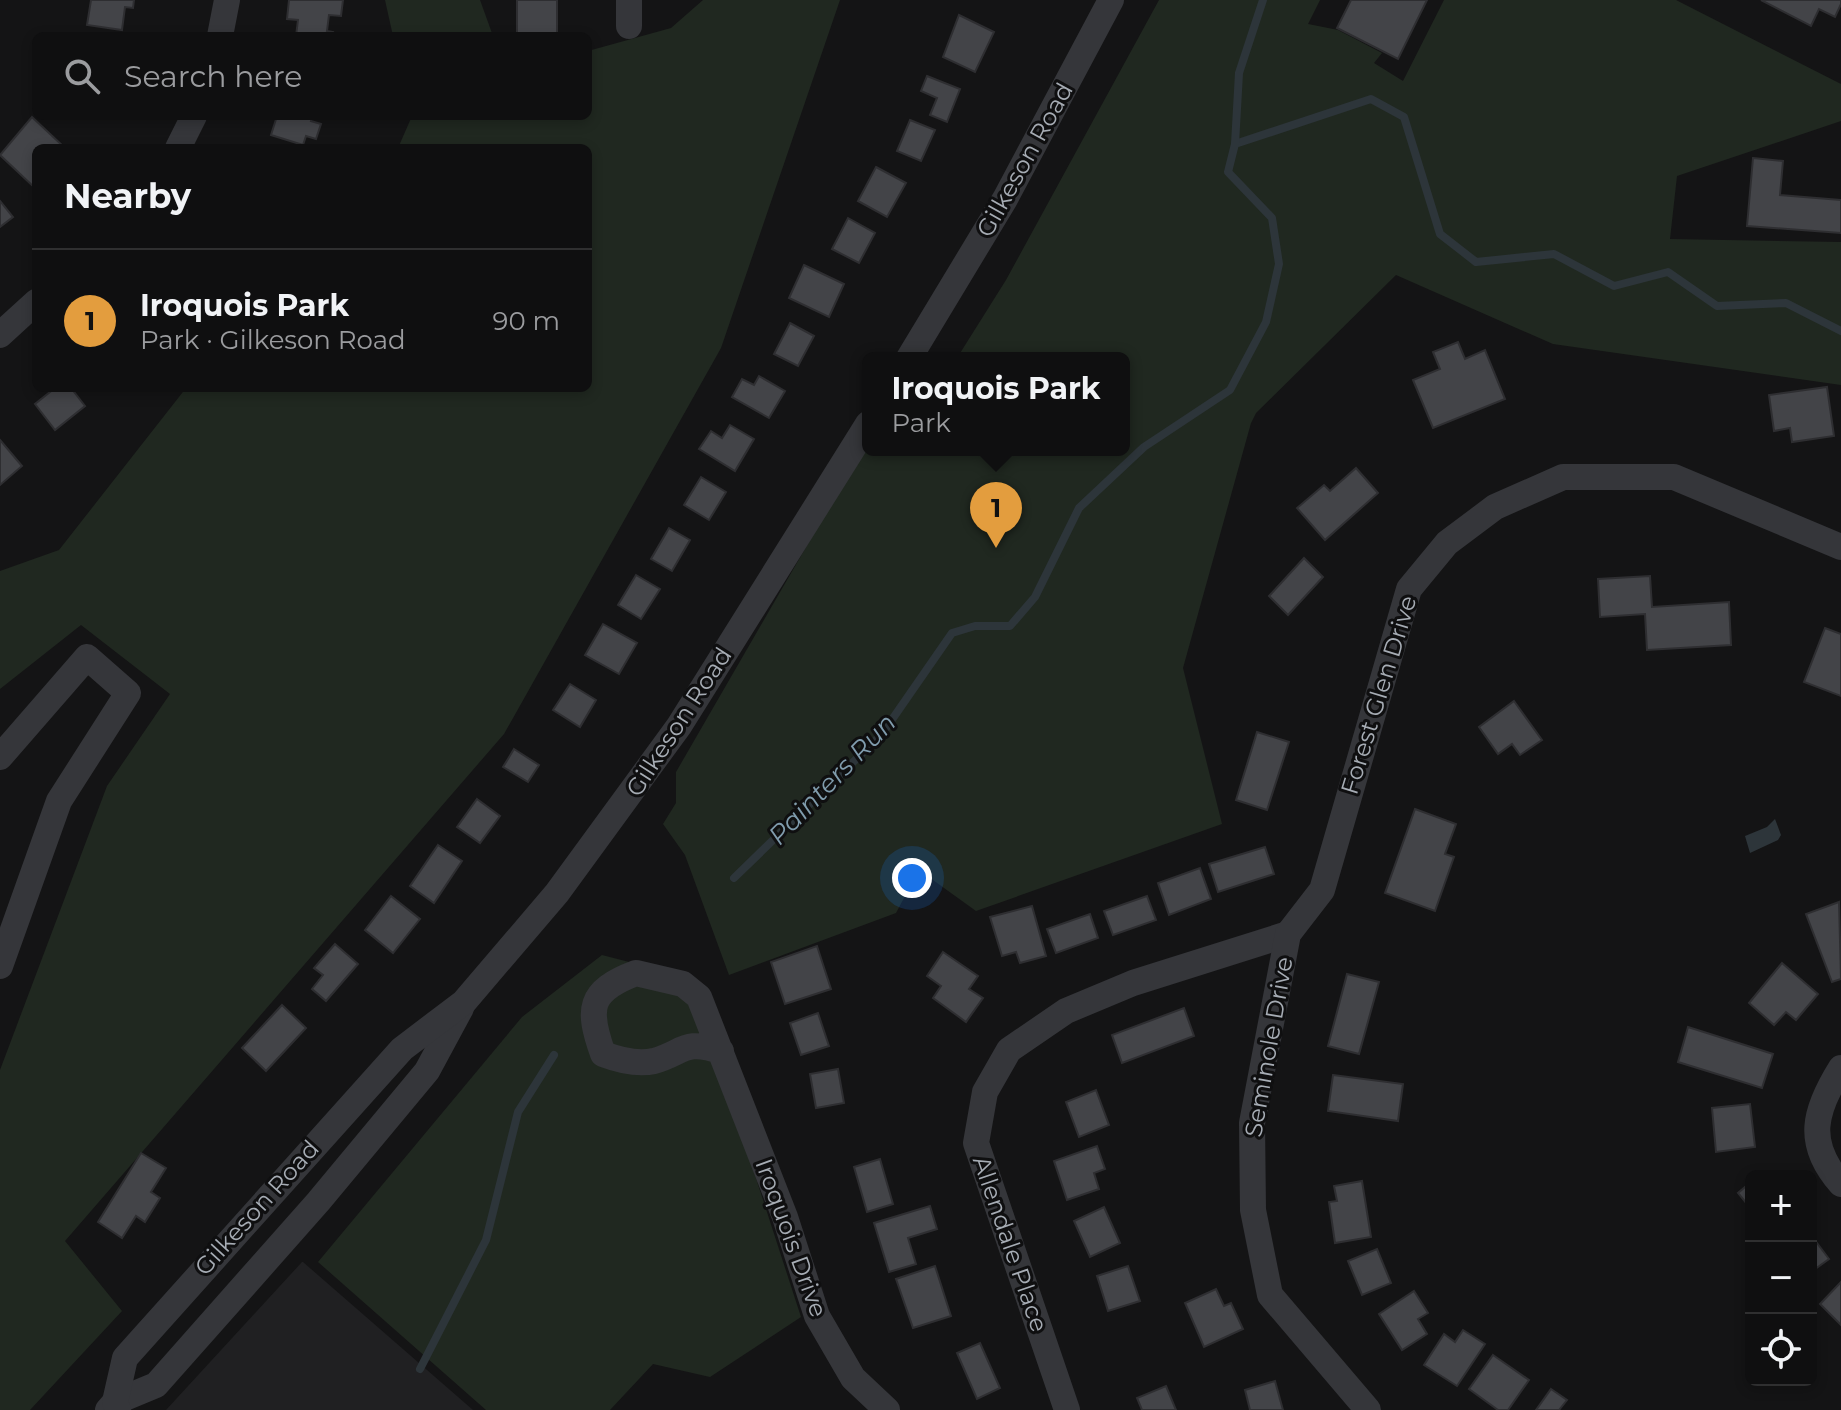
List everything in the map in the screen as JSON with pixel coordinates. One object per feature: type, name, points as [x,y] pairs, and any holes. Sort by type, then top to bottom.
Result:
[{"type":"street","points":[[221,32],[227,0]]},
{"type":"street","name":"Gilkeson Road","points":[[913,352],[1005,199],[1111,0]]},
{"type":"street","points":[[180,144],[192,120]]},
{"type":"street","points":[[0,335],[32,306]]},
{"type":"street","name":"Gilkeson Road","points":[[114,1407],[156,1385],[318,1202],[427,1071],[464,1002],[557,893],[679,726],[862,434]]},
{"type":"street","name":"Forest Glen Drive","points":[[1288,934],[1322,890],[1409,589],[1447,543],[1495,507],[1563,477],[1674,477],[1841,547]]},
{"type":"street","points":[[0,757],[87,657],[128,693],[59,801],[0,966]]},
{"type":"street","name":"Allendale Place","points":[[1067,1410],[976,1143],[985,1092],[1009,1050],[1066,1011],[1133,983],[1288,934]]},
{"type":"street","name":"Seminole Drive","points":[[1288,934],[1252,1123],[1253,1210],[1270,1295],[1368,1410]]},
{"type":"street","name":"Iroquois Drive","points":[[721,1051],[703,1045],[677,1049],[653,1061],[625,1062],[603,1054],[592,1024],[594,1005],[601,991],[636,973],[683,984],[699,997],[721,1051],[785,1217],[817,1316],[853,1378],[887,1410]]},
{"type":"street","name":"Gilkeson Road","points":[[114,1407],[125,1358],[402,1049],[464,1002]]},
{"type":"street","points":[[1841,1068],[1822,1098],[1815,1131],[1825,1166],[1841,1184]]},
{"type":"street","points":[[114,1407],[143,1410]]},
{"type":"shaded area","points":[[385,0],[480,0],[492,32],[392,32]]},
{"type":"shaded area","points":[[703,0],[840,0],[721,348],[504,734],[65,1241],[122,1311],[30,1410],[0,1410],[0,1070],[107,786],[170,694],[81,625],[0,689],[0,571],[59,550],[183,392],[592,392],[592,144],[400,144],[410,120],[592,120],[592,50],[671,28]]},
{"type":"shaded area","points":[[1159,0],[1320,0],[1308,24],[1338,30],[1382,53],[1374,63],[1403,81],[1444,0],[1676,0],[1841,84],[1841,121],[1677,176],[1670,239],[1841,242],[1841,385],[1553,344],[1396,275],[1256,413],[1251,423],[1183,668],[1222,824],[976,911],[919,870],[896,913],[729,975],[685,855],[663,824],[676,803],[676,772],[862,450],[862,456],[1130,456],[1130,352],[961,352],[1006,280]]},
{"type":"shaded area","points":[[1775,819],[1781,835],[1778,840],[1750,853],[1745,836],[1767,827]]},
{"type":"shaded area","points":[[602,955],[691,978],[801,1317],[710,1377],[653,1364],[610,1410],[486,1410],[318,1262],[522,1017]]},
{"type":"shaded area","points":[[303,1262],[473,1410],[166,1410]]},
{"type":"building","points":[[91,0],[134,0],[133,8],[125,7],[122,30],[87,25]]},
{"type":"building","points":[[289,0],[343,0],[341,16],[329,15],[327,31],[333,32],[296,32],[298,20],[287,19]]},
{"type":"building","points":[[517,0],[557,0],[557,32],[517,32]]},
{"type":"building","points":[[1351,0],[1427,0],[1398,59],[1337,28]]},
{"type":"building","points":[[1761,0],[1841,0],[1841,4],[1835,17],[1819,9],[1811,26]]},
{"type":"building","points":[[959,15],[994,32],[975,72],[943,57]]},
{"type":"building","points":[[927,76],[960,89],[947,122],[930,115],[937,98],[921,91]]},
{"type":"building","points":[[32,117],[61,144],[32,144],[32,185],[0,155]]},
{"type":"building","points":[[276,120],[311,120],[321,124],[316,139],[306,136],[303,144],[271,135]]},
{"type":"building","points":[[910,120],[935,130],[921,161],[897,151]]},
{"type":"building","points":[[1753,158],[1783,161],[1780,195],[1841,200],[1841,233],[1747,226]]},
{"type":"building","points":[[876,167],[906,183],[887,217],[858,201]]},
{"type":"building","points":[[0,201],[13,217],[0,227]]},
{"type":"building","points":[[848,218],[875,233],[859,263],[832,249]]},
{"type":"building","points":[[804,265],[844,284],[829,317],[789,298]]},
{"type":"building","points":[[790,323],[814,336],[798,366],[774,354]]},
{"type":"building","points":[[1458,342],[1465,359],[1485,350],[1505,399],[1433,428],[1413,380],[1440,369],[1433,352]]},
{"type":"building","points":[[759,376],[785,391],[769,418],[732,397],[742,379],[754,385]]},
{"type":"building","points":[[1827,387],[1834,436],[1792,442],[1790,428],[1774,431],[1769,395]]},
{"type":"building","points":[[50,392],[74,392],[85,406],[55,430],[35,404]]},
{"type":"building","points":[[730,425],[754,439],[735,471],[699,449],[711,431],[722,438]]},
{"type":"building","points":[[0,440],[22,466],[0,485]]},
{"type":"building","points":[[1356,468],[1378,493],[1325,540],[1297,508],[1324,485],[1330,491]]},
{"type":"building","points":[[701,477],[726,492],[709,520],[684,505]]},
{"type":"building","points":[[669,528],[690,540],[672,571],[651,559]]},
{"type":"building","points":[[1304,558],[1323,577],[1288,615],[1269,596]]},
{"type":"building","points":[[636,575],[660,589],[641,619],[618,605]]},
{"type":"building","points":[[1650,576],[1652,607],[1729,602],[1731,645],[1647,650],[1645,614],[1600,617],[1598,579]]},
{"type":"building","points":[[603,624],[637,643],[619,674],[585,655]]},
{"type":"building","points":[[1825,628],[1841,634],[1841,696],[1804,682]]},
{"type":"building","points":[[570,684],[596,700],[580,727],[553,710]]},
{"type":"building","points":[[1514,701],[1542,740],[1520,755],[1512,744],[1498,754],[1479,727]]},
{"type":"building","points":[[1257,732],[1289,742],[1267,810],[1236,800]]},
{"type":"building","points":[[514,749],[539,765],[528,782],[503,767]]},
{"type":"building","points":[[477,799],[500,816],[480,843],[457,827]]},
{"type":"building","points":[[1415,809],[1456,824],[1445,854],[1454,857],[1435,911],[1385,893]]},
{"type":"building","points":[[438,845],[462,861],[434,903],[410,886]]},
{"type":"building","points":[[1265,847],[1274,874],[1218,892],[1209,864]]},
{"type":"building","points":[[1200,868],[1211,899],[1169,915],[1158,883]]},
{"type":"building","points":[[391,896],[420,919],[393,953],[365,930]]},
{"type":"building","points":[[1147,896],[1156,920],[1113,935],[1104,911]]},
{"type":"building","points":[[1839,902],[1841,979],[1832,982],[1806,914]]},
{"type":"building","points":[[1032,906],[1046,956],[1020,963],[1016,952],[1002,956],[990,917]]},
{"type":"building","points":[[1090,914],[1098,938],[1056,953],[1047,929]]},
{"type":"building","points":[[335,944],[358,964],[326,1001],[312,989],[323,975],[314,968]]},
{"type":"building","points":[[817,946],[831,989],[785,1004],[771,962]]},
{"type":"building","points":[[943,952],[978,976],[969,989],[983,998],[966,1022],[933,998],[941,986],[927,976]]},
{"type":"building","points":[[1782,963],[1818,994],[1796,1020],[1786,1012],[1774,1025],[1749,1003]]},
{"type":"building","points":[[1347,974],[1379,982],[1359,1054],[1328,1046]]},
{"type":"building","points":[[282,1005],[306,1028],[266,1071],[242,1048]]},
{"type":"building","points":[[1184,1008],[1194,1036],[1122,1063],[1112,1035]]},
{"type":"building","points":[[818,1013],[829,1046],[801,1055],[790,1023]]},
{"type":"building","points":[[1688,1027],[1773,1054],[1762,1088],[1678,1062]]},
{"type":"building","points":[[838,1069],[844,1103],[816,1108],[810,1074]]},
{"type":"building","points":[[1333,1075],[1403,1084],[1398,1121],[1328,1111]]},
{"type":"building","points":[[1096,1090],[1109,1125],[1079,1137],[1066,1102]]},
{"type":"building","points":[[1750,1104],[1755,1147],[1716,1152],[1712,1108]]},
{"type":"building","points":[[1097,1146],[1105,1169],[1094,1173],[1099,1189],[1067,1200],[1054,1161]]},
{"type":"building","points":[[141,1153],[166,1168],[151,1192],[160,1198],[145,1222],[136,1216],[122,1238],[98,1222]]},
{"type":"building","points":[[880,1159],[893,1204],[867,1212],[854,1167]]},
{"type":"building","points":[[1362,1181],[1371,1237],[1335,1243],[1329,1202],[1337,1201],[1334,1186]]},
{"type":"building","points":[[1745,1187],[1745,1202],[1738,1193]]},
{"type":"building","points":[[930,1206],[937,1229],[908,1238],[916,1264],[889,1272],[874,1223]]},
{"type":"building","points":[[1104,1207],[1120,1243],[1090,1257],[1074,1221]]},
{"type":"building","points":[[1817,1243],[1829,1259],[1817,1268]]},
{"type":"building","points":[[1377,1249],[1391,1283],[1362,1295],[1348,1261]]},
{"type":"building","points":[[935,1266],[951,1316],[913,1328],[896,1279]]},
{"type":"building","points":[[1128,1266],[1140,1301],[1108,1311],[1097,1276]]},
{"type":"building","points":[[1841,1282],[1841,1325],[1820,1304]]},
{"type":"building","points":[[1216,1289],[1224,1306],[1231,1303],[1243,1329],[1204,1347],[1185,1303]]},
{"type":"building","points":[[1414,1291],[1428,1313],[1418,1319],[1427,1334],[1402,1350],[1379,1314]]},
{"type":"building","points":[[1463,1330],[1485,1344],[1457,1386],[1424,1365],[1444,1334],[1455,1342]]},
{"type":"building","points":[[980,1343],[1000,1388],[977,1399],[957,1353]]},
{"type":"building","points":[[1493,1355],[1529,1380],[1508,1410],[1498,1410],[1469,1389]]},
{"type":"building","points":[[1275,1381],[1283,1410],[1250,1410],[1245,1390]]},
{"type":"building","points":[[1166,1386],[1176,1410],[1142,1410],[1137,1398]]},
{"type":"building","points":[[1551,1389],[1567,1400],[1559,1410],[1536,1410]]},
{"type":"waterway","name":"Painters Run","points":[[734,878],[882,734],[952,633],[975,626],[1010,626],[1035,597],[1079,508],[1144,447],[1230,390],[1266,322],[1279,264],[1272,218],[1228,172],[1235,144],[1239,73],[1263,0]]},
{"type":"waterway","points":[[1235,144],[1371,99],[1404,117],[1440,234],[1476,262],[1554,254],[1614,286],[1668,272],[1717,306],[1786,303],[1841,331]]},
{"type":"waterway","name":"Painters Run","points":[[420,1369],[486,1240],[518,1112],[554,1055]]},
{"type":"place","name":"Iroquois Park","points":[[996,548]]}]
